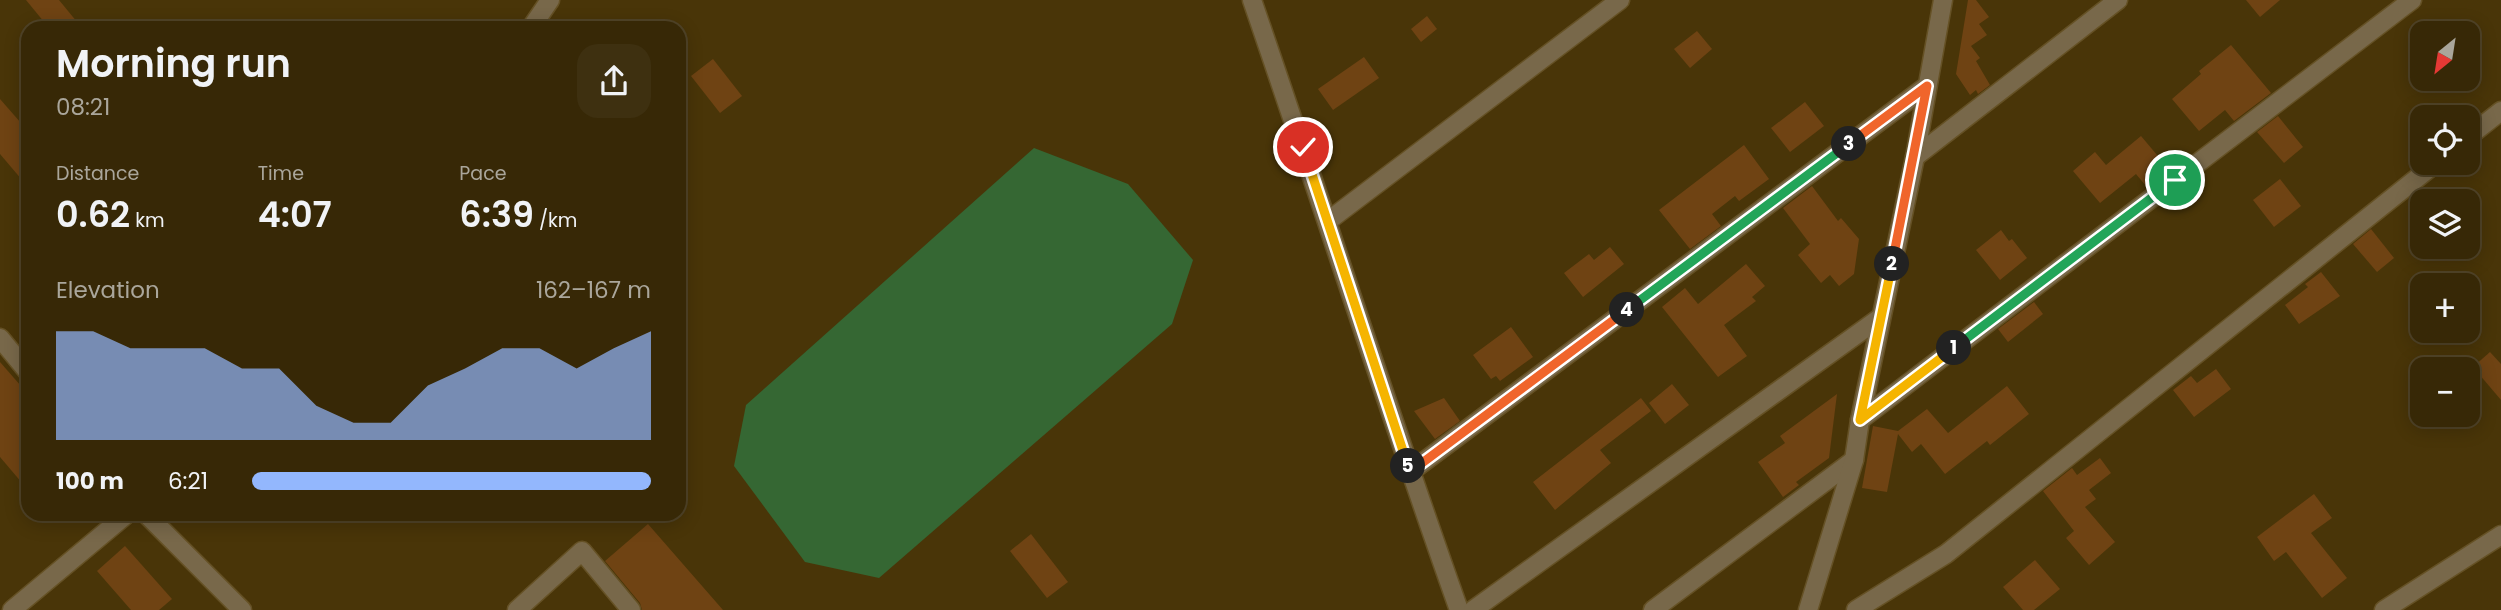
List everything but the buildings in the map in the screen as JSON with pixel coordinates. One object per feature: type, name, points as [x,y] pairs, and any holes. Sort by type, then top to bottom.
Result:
[{"type":"street","points":[[536,21],[550,0]]},
{"type":"street","points":[[1252,0],[1459,610]]},
{"type":"street","points":[[1328,221],[1620,0]]},
{"type":"street","points":[[1808,610],[1854,460],[1915,157],[1943,0]]},
{"type":"street","points":[[1915,157],[2118,0]]},
{"type":"street","points":[[1860,420],[2412,0]]},
{"type":"street","points":[[1410,472],[1927,86]]},
{"type":"street","points":[[2480,128],[2501,111]]},
{"type":"street","points":[[1856,610],[1946,554],[2421,175]]},
{"type":"street","points":[[1473,610],[1881,317]]},
{"type":"street","points":[[0,338],[21,364]]},
{"type":"street","points":[[1653,610],[1854,460]]},
{"type":"street","points":[[12,610],[119,521]]},
{"type":"street","points":[[153,521],[242,610]]},
{"type":"street","points":[[2384,610],[2501,535]]},
{"type":"street","points":[[517,610],[582,551],[631,610]]},
{"type":"green space","points":[[1034,148],[1128,184],[1193,260],[1172,324],[879,578],[805,562],[734,466],[746,405]]},
{"type":"route","points":[[1303,147],[1410,472],[1927,86],[1915,157],[1860,420],[2175,180]]}]
